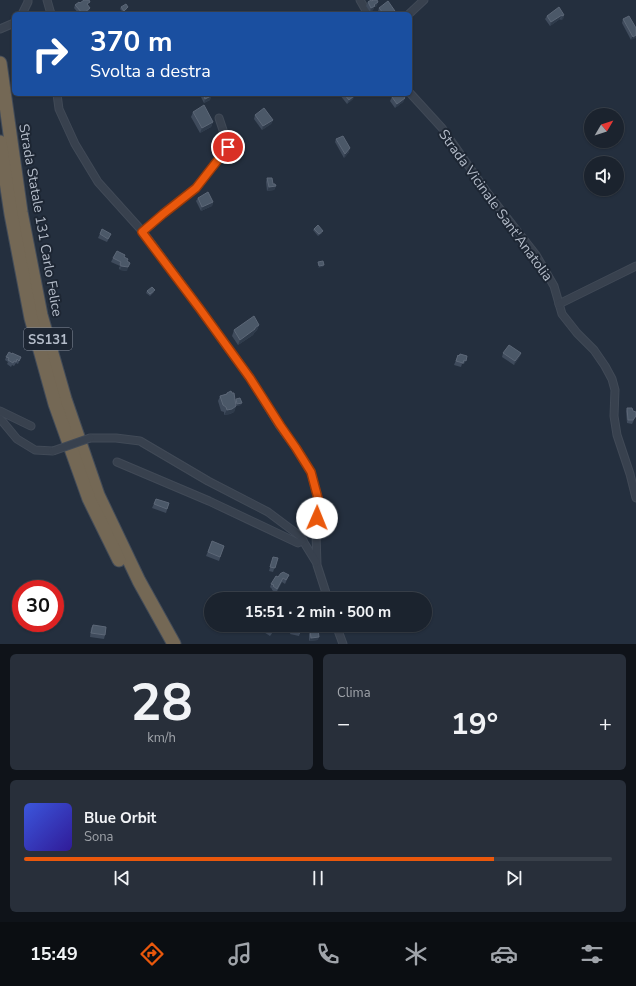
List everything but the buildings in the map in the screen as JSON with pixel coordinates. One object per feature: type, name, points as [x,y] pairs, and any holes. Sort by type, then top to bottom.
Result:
[{"type":"highway","name":"Strada Statale 131 Carlo Felice","points":[[0,63],[21,212],[41,315],[65,400],[98,495],[139,581],[146,602],[164,644]]},
{"type":"highway","name":"Strada Statale 131 Carlo Felice","points":[[0,142],[11,214],[31,318],[55,404],[89,499],[146,602],[174,644]]},
{"type":"street","points":[[23,12],[28,0]]},
{"type":"street","points":[[47,0],[50,12]]},
{"type":"street","points":[[360,0],[367,12]]},
{"type":"street","points":[[411,12],[424,0]]},
{"type":"street","points":[[0,29],[12,24]]},
{"type":"street","name":"Strada Vicinale Sant'Anatolia","points":[[412,95],[442,128],[489,195],[536,255],[554,286],[562,314],[577,333],[594,350],[612,378],[615,390],[614,416],[617,435],[636,498]]},
{"type":"street","points":[[57,96],[59,109],[73,138],[98,182],[142,232],[200,309],[250,378],[311,472],[319,502],[316,534],[317,565]]},
{"type":"street","points":[[142,232],[196,188],[228,147],[224,130],[219,118]]},
{"type":"street","points":[[558,304],[636,266]]},
{"type":"street","points":[[0,411],[31,426]]},
{"type":"street","points":[[0,419],[17,439],[35,450],[53,451],[90,438],[116,438],[140,441],[268,512],[300,536],[317,565],[326,592]]},
{"type":"street","points":[[117,462],[209,501],[298,543],[302,540]]},
{"type":"street","points":[[339,632],[343,644]]},
{"type":"route","points":[[228,147],[196,188],[142,232],[250,378],[311,472],[319,502],[317,518]]}]
